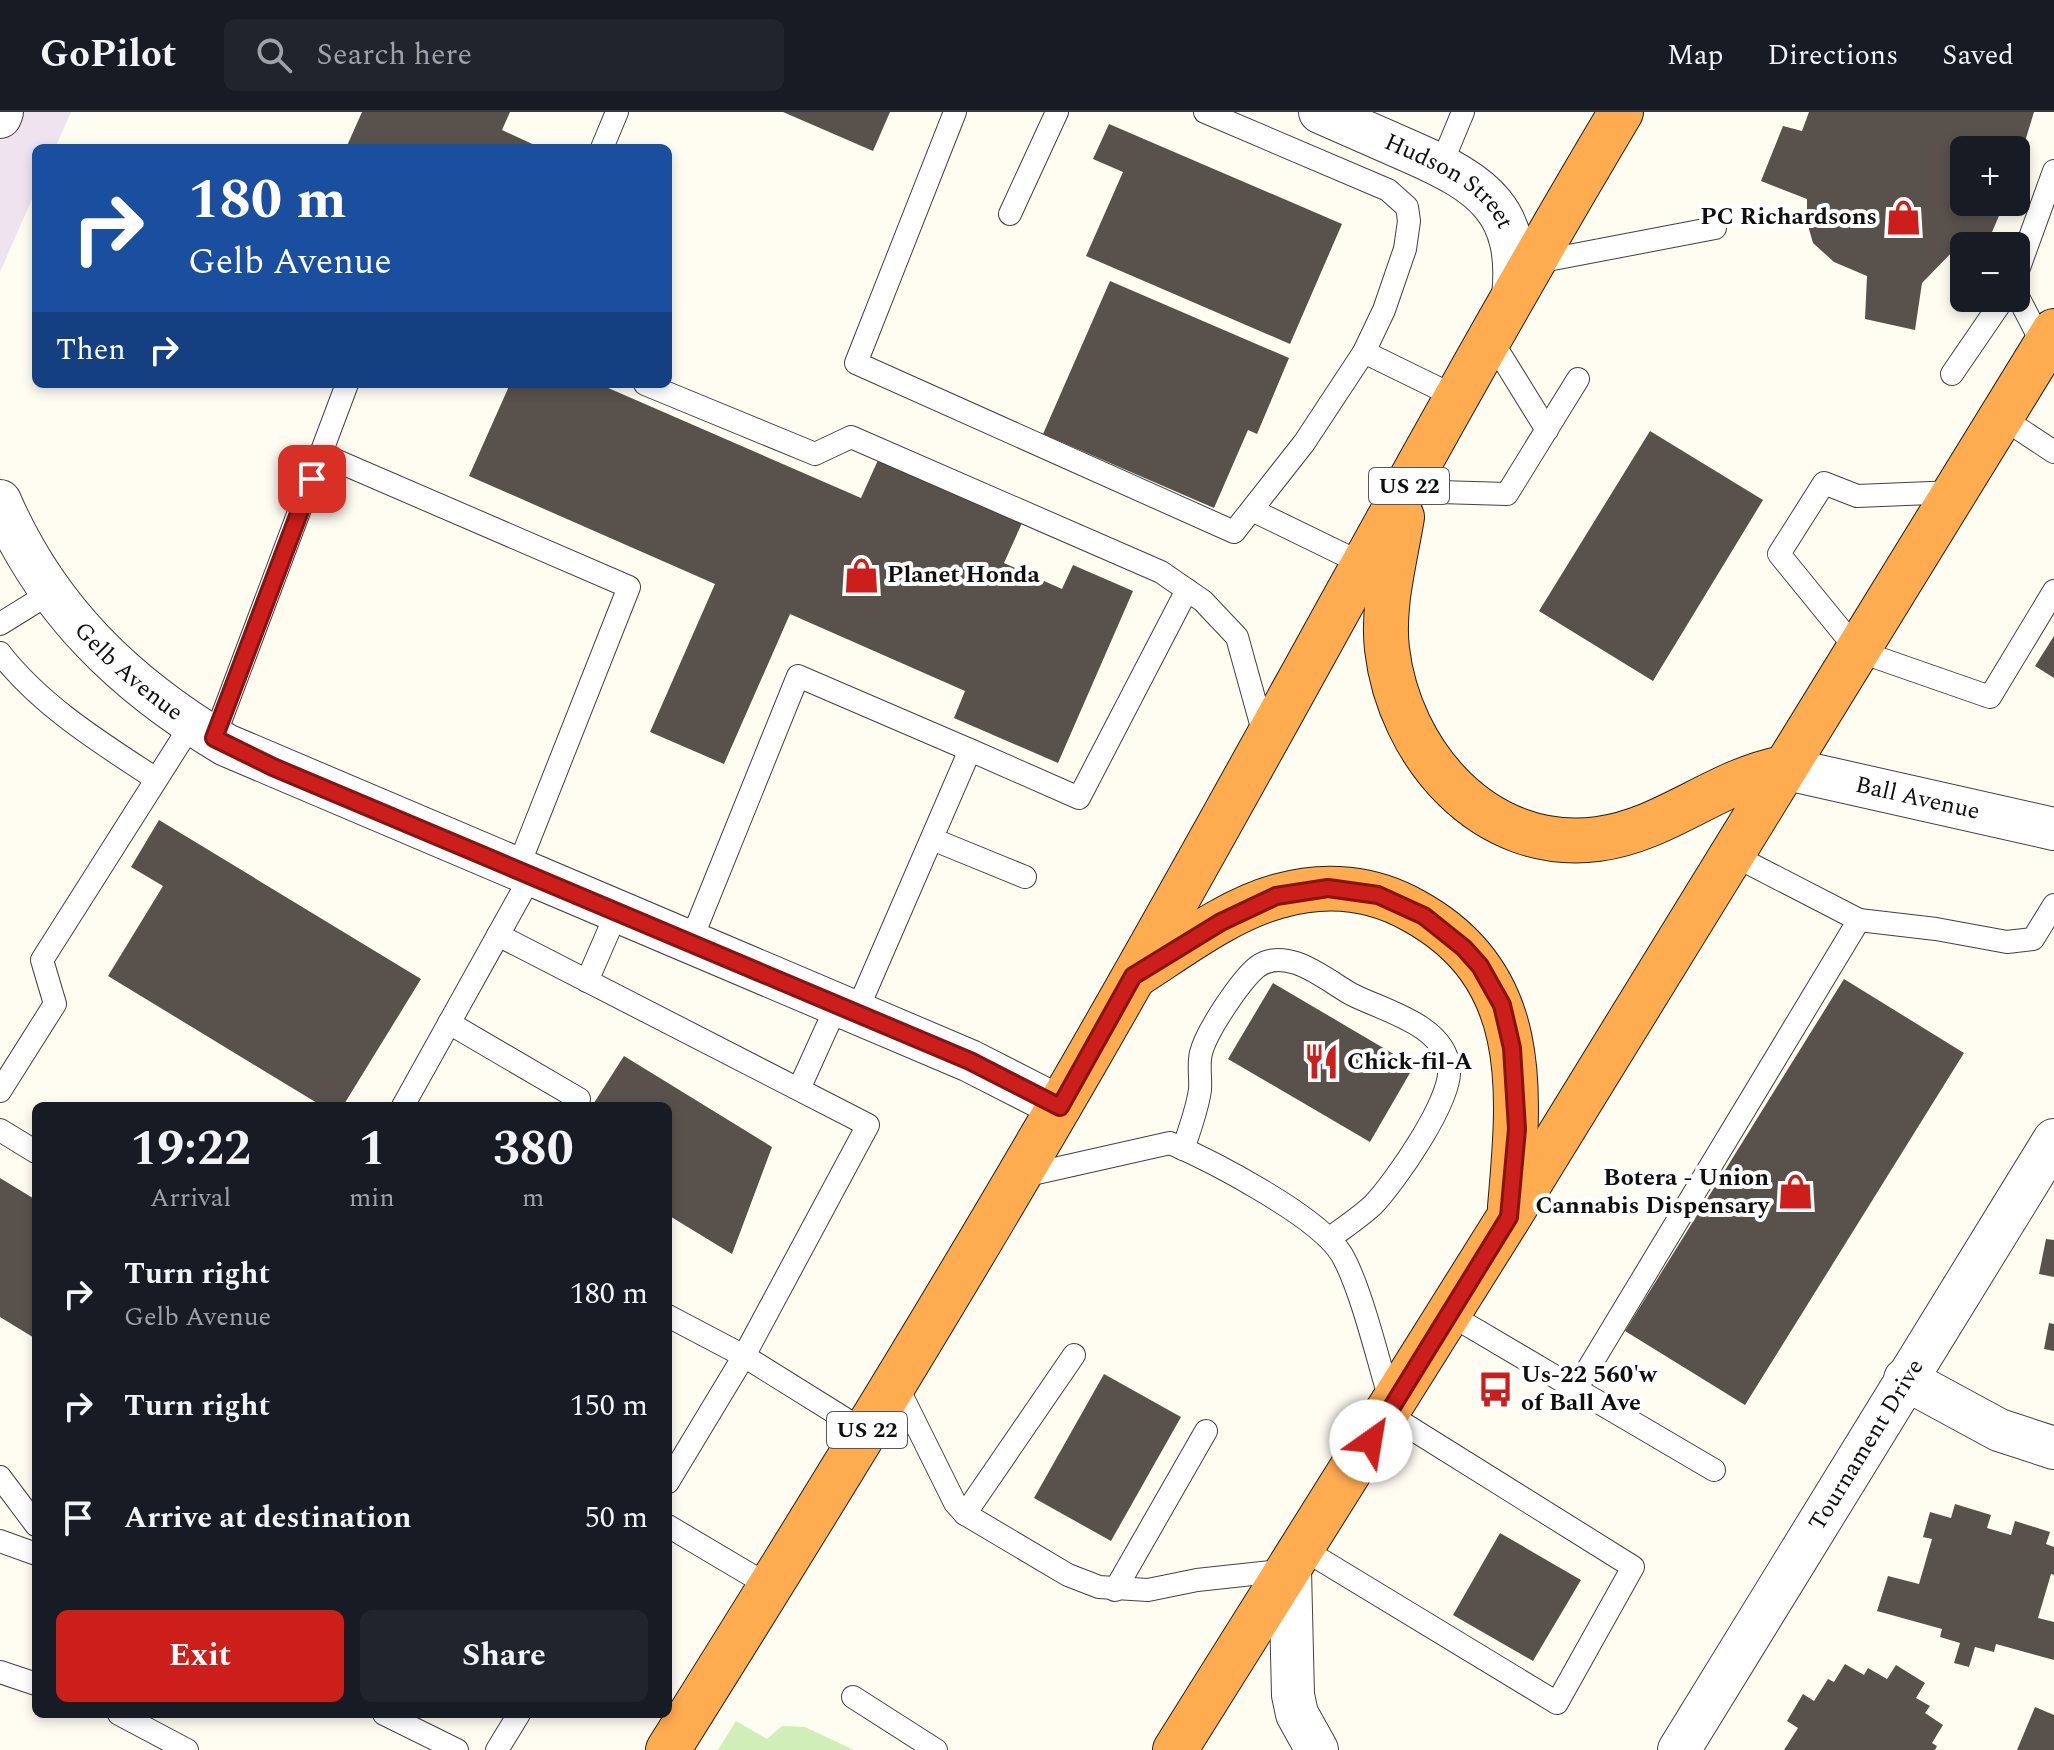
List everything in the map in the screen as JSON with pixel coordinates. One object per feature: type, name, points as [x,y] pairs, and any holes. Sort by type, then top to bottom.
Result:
[{"type":"highway","name":"US 22","points":[[668,1750],[866,1432],[1060,1107],[1456,397],[1621,112]]},
{"type":"highway","points":[[1175,1750],[1390,1410],[1783,768],[2050,343]]},
{"type":"highway","points":[[1406,491],[1387,617],[1391,677],[1409,730],[1423,754],[1446,783],[1476,807],[1511,825],[1549,838],[1597,839],[1654,824],[1736,780],[1783,768]]},
{"type":"highway","points":[[1133,976],[1249,907],[1301,890],[1328,888],[1378,895],[1424,916],[1446,932],[1480,966],[1502,1005],[1508,1024],[1515,1069],[1517,1129],[1509,1217]]},
{"type":"street","name":"Hudson Street","points":[[1320,112],[1441,165],[1486,194],[1503,218],[1522,280]]},
{"type":"street","name":"Gelb Avenue","points":[[0,501],[50,593],[101,653],[140,688],[203,732],[273,767],[1003,1076],[1060,1107]]},
{"type":"street","name":"Ball Avenue","points":[[1783,768],[2054,829]]},
{"type":"street","name":"Tournament Drive","points":[[1679,1750],[2054,1140]]},
{"type":"street","points":[[1905,1379],[1999,1430],[2054,1448]]},
{"type":"street","points":[[1296,1560],[1290,1676],[1297,1714],[1317,1750]]},
{"type":"lane","points":[[955,112],[856,363],[1234,532],[1304,443],[1364,352],[1405,249],[1409,221],[1407,207],[1388,190],[1205,112]]},
{"type":"lane","points":[[1010,214],[1057,112]]},
{"type":"lane","points":[[1441,165],[1463,112]]},
{"type":"lane","points":[[603,144],[608,115]]},
{"type":"lane","points":[[2030,237],[2054,171]]},
{"type":"lane","points":[[1522,280],[1715,228]]},
{"type":"lane","points":[[1952,374],[1994,312]]},
{"type":"lane","points":[[2029,312],[2050,343]]},
{"type":"lane","points":[[1490,338],[1547,430]]},
{"type":"lane","points":[[1364,352],[1456,397]]},
{"type":"lane","points":[[1406,491],[1507,494],[1578,379]]},
{"type":"lane","points":[[0,1091],[55,1004],[42,960],[156,779],[203,732],[321,454],[346,388]]},
{"type":"lane","points":[[655,388],[815,454],[851,437],[1161,572],[1203,601],[1237,637],[1265,740]]},
{"type":"lane","points":[[2001,417],[2054,452]]},
{"type":"lane","points":[[321,454],[629,587],[524,873],[498,935],[405,1102]]},
{"type":"lane","points":[[1955,492],[1857,496],[1824,483],[1779,554],[1858,651],[1990,697],[2054,591]]},
{"type":"lane","points":[[1252,510],[1363,564]]},
{"type":"lane","points":[[690,943],[798,676],[1079,798],[1187,590]]},
{"type":"lane","points":[[0,624],[50,593]]},
{"type":"lane","points":[[0,653],[54,707],[100,743],[156,779]]},
{"type":"lane","points":[[799,1089],[847,1009],[932,839],[970,750]]},
{"type":"lane","points":[[932,839],[1025,877]]},
{"type":"lane","points":[[1731,854],[1859,920],[1936,929],[2007,942],[2033,939],[2054,905]]},
{"type":"lane","points":[[587,981],[617,912]]},
{"type":"lane","points":[[1576,1389],[1859,920]]},
{"type":"lane","points":[[498,935],[868,1125],[744,1356],[672,1475]]},
{"type":"lane","points":[[1183,1149],[1196,1111],[1204,1045],[1238,988],[1261,965],[1275,960],[1305,967],[1354,995],[1398,1012],[1420,1026],[1444,1055],[1450,1067],[1448,1084],[1441,1102],[1385,1191],[1360,1216],[1330,1238]]},
{"type":"lane","points":[[449,1023],[579,1099]]},
{"type":"lane","points":[[0,1130],[32,1150]]},
{"type":"lane","points":[[895,1382],[948,1493],[965,1514],[1068,1575],[1115,1590],[1148,1590],[1296,1560],[1557,1703],[1633,1567],[1390,1410],[1349,1268],[1330,1238],[1303,1218],[1170,1143],[1153,1144],[1018,1178]]},
{"type":"lane","points":[[1449,1314],[1714,1470]]},
{"type":"lane","points":[[672,1318],[744,1356],[866,1432]]},
{"type":"lane","points":[[965,1514],[1074,1355]]},
{"type":"lane","points":[[1115,1590],[1206,1431]]},
{"type":"lane","points":[[0,1477],[32,1520]]},
{"type":"lane","points":[[672,1528],[771,1587]]},
{"type":"lane","points":[[0,1541],[32,1553]]},
{"type":"lane","points":[[0,1672],[32,1683]]},
{"type":"lane","points":[[853,1697],[936,1750]]},
{"type":"lane","points":[[392,1718],[457,1750]]},
{"type":"lane","points":[[497,1750],[517,1718]]},
{"type":"lane","points":[[152,1722],[187,1750]]},
{"type":"shaded area","points":[[0,112],[71,112],[57,144],[32,144],[32,199],[0,272]]},
{"type":"green space","points":[[736,1721],[767,1739],[782,1726],[805,1727],[854,1750],[718,1750]]},
{"type":"building","points":[[362,112],[510,112],[502,130],[532,144],[348,144]]},
{"type":"building","points":[[783,112],[890,112],[873,151]]},
{"type":"building","name":"PC Richardsons","points":[[1809,112],[2034,112],[2027,136],[1950,136],[1950,216],[1999,216],[1992,232],[1950,232],[1950,254],[1922,283],[1915,330],[1865,319],[1867,276],[1834,262],[1813,243],[1807,222],[1807,199],[1761,181],[1783,126],[1802,131]]},
{"type":"building","points":[[1109,124],[1342,224],[1290,344],[1086,256],[1123,172],[1093,159]]},
{"type":"building","points":[[1110,281],[1289,358],[1257,434],[1248,430],[1214,508],[1043,434]]},
{"type":"building","name":"Planet Honda","points":[[508,388],[608,388],[861,498],[878,460],[1022,523],[1004,563],[1062,589],[1073,565],[1133,591],[1058,763],[954,718],[965,691],[790,614],[724,764],[650,732],[715,584],[469,476]]},
{"type":"building","points":[[1650,431],[1763,500],[1653,681],[1539,611]]},
{"type":"building","points":[[2054,636],[2054,678],[2035,666]]},
{"type":"building","points":[[159,820],[421,979],[345,1102],[315,1102],[108,976],[163,886],[131,867]]},
{"type":"building","name":"Botera - Union Cannabis Dispensary","points":[[1844,979],[1964,1053],[1745,1405],[1625,1331]]},
{"type":"building","name":"Chick-fil-A","points":[[1273,983],[1414,1066],[1370,1142],[1228,1059]]},
{"type":"building","points":[[624,1056],[772,1147],[732,1254],[672,1217],[672,1102],[595,1102]]},
{"type":"building","points":[[0,1178],[32,1198],[32,1337],[0,1317]]},
{"type":"building","points":[[2046,1239],[2054,1240],[2054,1277],[2039,1274]]},
{"type":"building","points":[[2049,1323],[2054,1324],[2054,1351],[2044,1349]]},
{"type":"building","points":[[1104,1374],[1181,1417],[1111,1541],[1034,1498]]},
{"type":"building","points":[[1955,1504],[1991,1515],[1987,1528],[2011,1535],[2015,1521],[2050,1532],[2046,1544],[2054,1547],[2054,1575],[2051,1574],[2038,1618],[2054,1622],[2054,1660],[1996,1644],[1994,1652],[1975,1647],[1969,1667],[1954,1663],[1960,1643],[1940,1637],[1942,1629],[1877,1611],[1888,1576],[1919,1584],[1932,1539],[1923,1537],[1930,1512],[1951,1518]]},
{"type":"building","points":[[1500,1533],[1581,1580],[1533,1661],[1453,1615]]},
{"type":"building","points":[[1845,1664],[1864,1675],[1868,1668],[1887,1679],[1896,1665],[1925,1683],[1916,1698],[1930,1706],[1925,1713],[1943,1725],[1932,1743],[1937,1746],[1935,1750],[1784,1750],[1798,1728],[1787,1721],[1803,1694],[1814,1701],[1828,1679],[1834,1682]]},
{"type":"building","points":[[2035,1707],[2054,1715],[2054,1750],[2017,1750]]},
{"type":"place","name":"PC Richardsons","points":[[1903,217]]},
{"type":"place","name":"Planet Honda","points":[[861,575]]},
{"type":"place","name":"Chick-fil-A","points":[[1321,1062]]},
{"type":"place","name":"Botera - Union Cannabis Dispensary","points":[[1795,1192]]},
{"type":"place","name":"Us-22 560'w of Ball Ave","points":[[1495,1389]]},
{"type":"route","points":[[312,479],[214,738],[273,767],[970,1061],[1060,1107],[1133,976],[1221,922],[1276,896],[1328,888],[1378,895],[1424,916],[1464,948],[1491,984],[1508,1024],[1515,1069],[1517,1129],[1509,1217],[1371,1441]]}]
